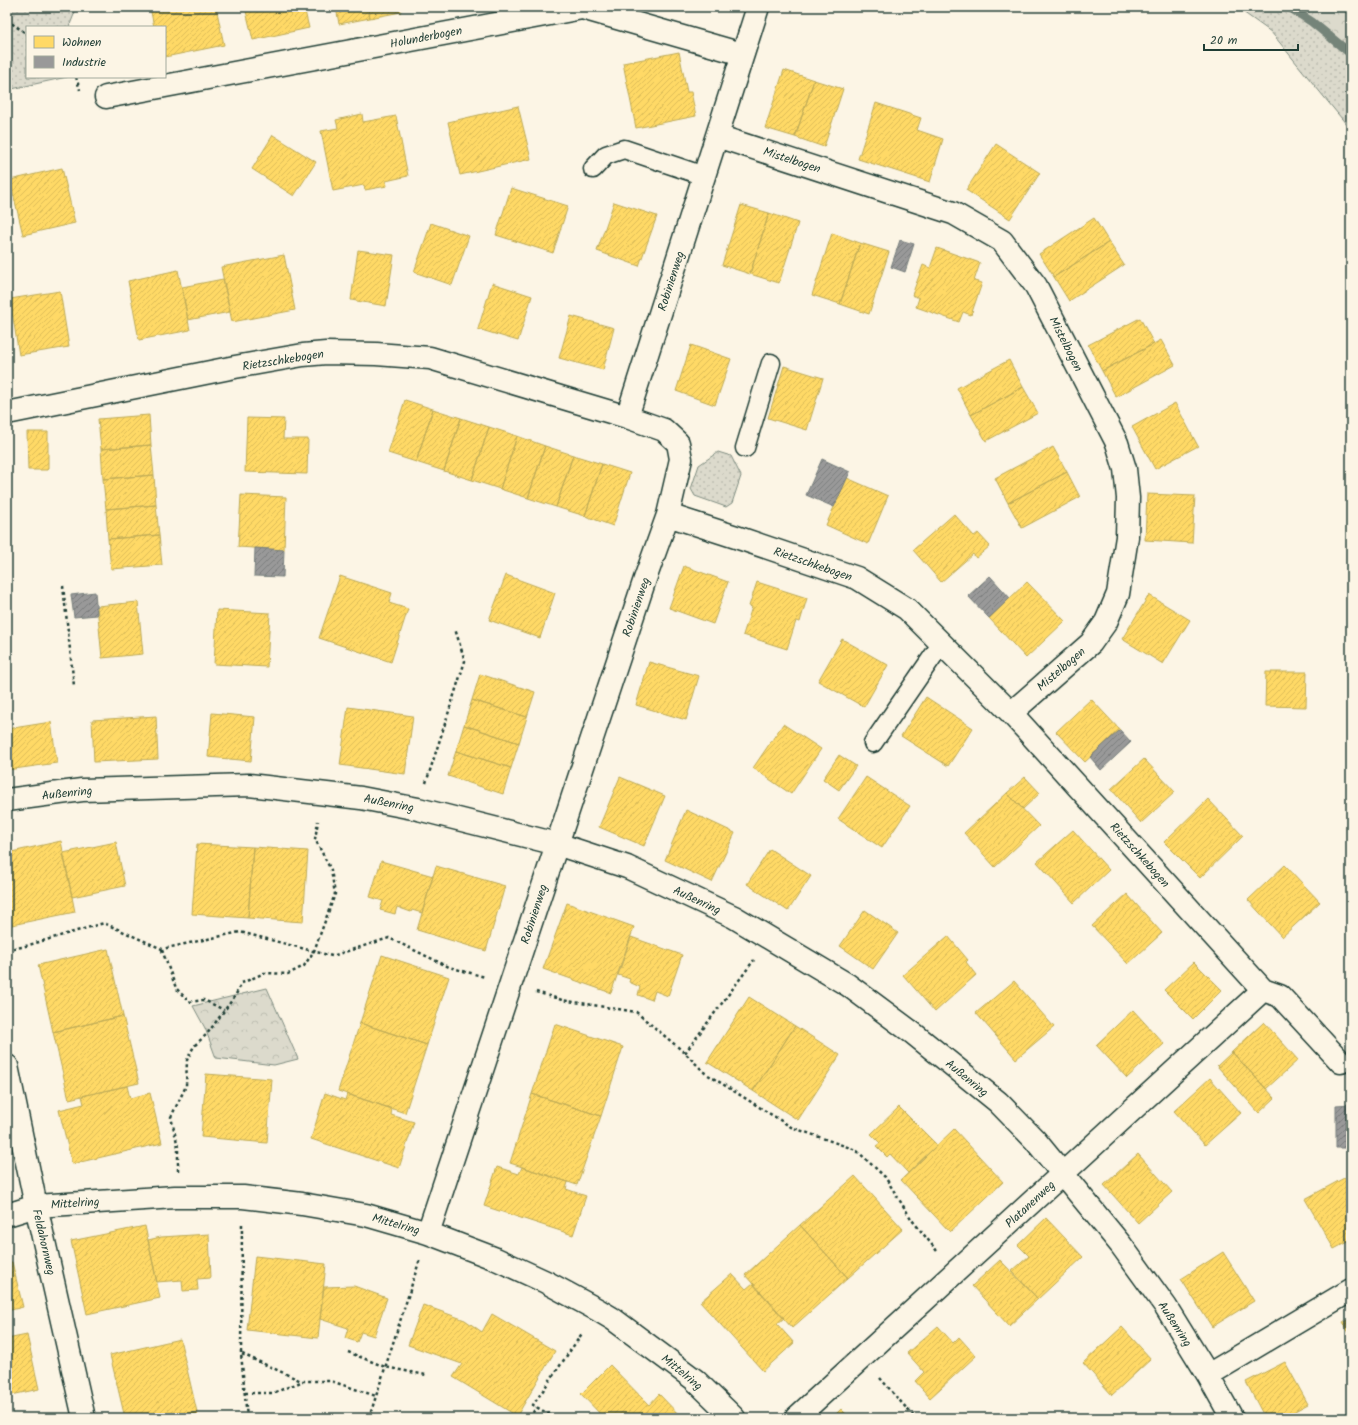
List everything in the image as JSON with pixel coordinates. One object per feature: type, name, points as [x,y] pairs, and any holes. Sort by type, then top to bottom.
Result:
[{"type":"street","name":"Robinienweg","points":[[428,1233],[645,579],[668,515],[681,459],[678,443],[664,430],[627,417],[758,7]]},
{"type":"street","name":"Holunderbogen","points":[[106,97],[582,8],[742,54]]},
{"type":"street","name":"Mistelbogen","points":[[717,136],[953,213],[1002,241],[1036,286],[1117,443],[1125,469],[1128,498],[1127,537],[1118,594],[1106,622],[1091,643],[1011,713]]},
{"type":"street","name":"Rietzschkebogen","points":[[7,413],[235,367],[326,352],[430,358],[627,417]]},
{"type":"street","name":"Rietzschkebogen","points":[[668,515],[744,539],[857,578],[907,609],[1011,713],[1263,990],[1280,996],[1341,1062]]},
{"type":"street","name":"Außenring","points":[[7,800],[82,790],[249,785],[361,798],[418,809],[557,844],[627,868],[734,917],[848,985],[914,1034],[998,1102],[1035,1140],[1064,1173],[1121,1245],[1166,1307],[1208,1375],[1232,1418]]},
{"type":"street","name":"Platanenweg","points":[[796,1418],[1263,990]]},
{"type":"street","name":"Feldahornweg","points":[[7,1066],[36,1206],[84,1418]]},
{"type":"street","name":"Mittelring","points":[[7,1215],[36,1206],[175,1197],[242,1197],[302,1204],[366,1215],[428,1233],[496,1259],[598,1310],[613,1319],[695,1380],[734,1418]]},
{"type":"street","points":[[1208,1375],[1351,1290]]},
{"type":"lane","points":[[593,169],[606,155],[624,149],[704,176]]},
{"type":"lane","points":[[745,448],[771,363]]},
{"type":"lane","points":[[873,743],[942,643]]},
{"type":"path","points":[[7,20],[26,33]]},
{"type":"path","points":[[64,586],[74,686]]},
{"type":"path","points":[[418,809],[465,661],[455,629]]},
{"type":"path","points":[[175,1197],[178,1173],[178,1147],[171,1117],[186,1086],[187,1060],[194,1046],[207,1034],[235,996],[242,983],[264,974],[288,974],[304,966],[314,951],[335,894],[331,870],[315,839],[318,818]]},
{"type":"path","points":[[162,949],[176,988],[190,1002],[204,1000],[224,1010]]},
{"type":"path","points":[[685,1052],[756,956]]},
{"type":"path","points":[[242,1197],[241,1354],[247,1418]]},
{"type":"path","points":[[368,1418],[428,1233]]},
{"type":"path","points":[[555,1418],[533,1405],[598,1310]]},
{"type":"path","points":[[348,1352],[385,1366],[426,1375]]},
{"type":"path","points":[[241,1354],[301,1382]]},
{"type":"path","points":[[862,1358],[915,1418]]},
{"type":"path","points":[[245,1393],[273,1393],[301,1382],[331,1381],[376,1396]]},
{"type":"path","points":[[530,1418],[536,1407]]},
{"type":"green space","points":[[7,7],[77,7],[69,26],[26,26],[26,78],[62,78],[7,90]]},
{"type":"green space","points":[[1236,7],[1351,7],[1351,130],[1271,32]]},
{"type":"green space","points":[[1289,7],[1351,7],[1351,54],[1312,22]]},
{"type":"green space","points":[[718,452],[731,456],[741,476],[732,503],[726,507],[695,496],[691,489],[699,465]]},
{"type":"green space","points":[[267,988],[298,1059],[274,1065],[216,1058],[205,1028],[193,1006]]},
{"type":"building: Wohnen","points":[[150,7],[216,7],[224,45],[166,57],[166,26],[154,26]]},
{"type":"building: Wohnen","points":[[245,7],[304,7],[309,28],[253,40]]},
{"type":"building: Wohnen","points":[[336,7],[368,7],[370,18],[339,24]]},
{"type":"building: Wohnen","points":[[368,7],[400,7],[401,12],[370,18]]},
{"type":"building: Wohnen","points":[[679,52],[687,92],[691,92],[696,116],[636,128],[623,63]]},
{"type":"building: Wohnen","points":[[784,70],[814,80],[795,137],[765,128]]},
{"type":"building: Wohnen","points":[[814,80],[843,89],[824,147],[795,137]]},
{"type":"building: Wohnen","points":[[876,103],[921,118],[917,130],[943,139],[930,182],[858,159]]},
{"type":"building: Wohnen","points":[[518,106],[531,159],[460,175],[448,122]]},
{"type":"building: Wohnen","points":[[362,114],[363,122],[396,116],[408,176],[386,181],[387,186],[365,190],[364,185],[333,191],[321,131],[338,128],[336,120]]},
{"type":"building: Wohnen","points":[[273,135],[316,162],[294,196],[252,169]]},
{"type":"building: Wohnen","points":[[996,144],[1040,173],[1010,219],[966,190]]},
{"type":"building: Wohnen","points":[[62,168],[75,223],[23,235],[10,180]]},
{"type":"building: Wohnen","points":[[511,188],[568,206],[553,253],[496,235]]},
{"type":"building: Wohnen","points":[[614,202],[657,216],[639,266],[597,251]]},
{"type":"building: Wohnen","points":[[741,205],[769,213],[750,274],[722,265]]},
{"type":"building: Wohnen","points":[[769,213],[798,223],[779,283],[750,274]]},
{"type":"building: Wohnen","points":[[1094,218],[1109,242],[1054,277],[1039,254]]},
{"type":"building: Wohnen","points":[[431,223],[469,236],[452,285],[414,272]]},
{"type":"building: Wohnen","points":[[832,233],[860,243],[840,304],[812,295]]},
{"type":"building: Wohnen","points":[[1109,242],[1124,265],[1069,301],[1054,277]]},
{"type":"building: Wohnen","points":[[860,243],[889,252],[869,314],[840,304]]},
{"type":"building: Wohnen","points":[[937,248],[980,263],[974,281],[982,283],[971,315],[963,312],[959,322],[916,307],[919,298],[912,295],[923,265],[930,268]]},
{"type":"building: Wohnen","points":[[358,250],[394,255],[386,306],[351,300]]},
{"type":"building: Wohnen","points":[[284,255],[295,310],[232,322],[221,267]]},
{"type":"building: Wohnen","points":[[178,270],[190,330],[139,340],[128,281]]},
{"type":"building: Wohnen","points":[[223,279],[230,312],[188,320],[182,287]]},
{"type":"building: Wohnen","points":[[492,283],[532,296],[518,341],[478,329]]},
{"type":"building: Wohnen","points":[[60,291],[69,347],[19,355],[10,299]]},
{"type":"building: Wohnen","points":[[571,316],[614,328],[603,370],[559,358]]},
{"type":"building: Wohnen","points":[[1140,318],[1154,344],[1102,371],[1088,345]]},
{"type":"building: Wohnen","points":[[1161,340],[1175,365],[1116,397],[1102,371]]},
{"type":"building: Wohnen","points":[[691,345],[731,359],[715,405],[676,391]]},
{"type":"building: Wohnen","points":[[1009,360],[1023,387],[971,415],[957,388]]},
{"type":"building: Wohnen","points":[[784,366],[823,378],[807,430],[768,418]]},
{"type":"building: Wohnen","points":[[1023,387],[1038,413],[986,441],[971,415]]},
{"type":"building: Wohnen","points":[[405,400],[433,409],[416,462],[388,453]]},
{"type":"building: Wohnen","points":[[1175,403],[1198,446],[1155,469],[1132,427]]},
{"type":"building: Wohnen","points":[[433,409],[461,418],[444,471],[416,462]]},
{"type":"building: Wohnen","points":[[149,415],[151,445],[101,449],[98,419]]},
{"type":"building: Wohnen","points":[[247,418],[284,419],[283,439],[308,439],[307,474],[245,472]]},
{"type":"building: Wohnen","points":[[461,418],[489,427],[472,480],[444,471]]},
{"type":"building: Wohnen","points":[[489,427],[517,436],[500,489],[472,480]]},
{"type":"building: Wohnen","points":[[27,432],[48,432],[48,470],[28,470]]},
{"type":"building: Wohnen","points":[[517,436],[545,446],[528,498],[500,489]]},
{"type":"building: Wohnen","points":[[151,445],[154,475],[103,479],[101,449]]},
{"type":"building: Wohnen","points":[[545,446],[573,455],[556,507],[528,498]]},
{"type":"building: Wohnen","points":[[1053,447],[1067,472],[1008,503],[995,478]]},
{"type":"building: Wohnen","points":[[573,455],[602,464],[585,516],[556,507]]},
{"type":"building: Wohnen","points":[[602,464],[630,473],[613,526],[585,516]]},
{"type":"building: Wohnen","points":[[1067,472],[1080,497],[1022,528],[1008,503]]},
{"type":"building: Wohnen","points":[[154,475],[156,505],[106,509],[103,479]]},
{"type":"building: Wohnen","points":[[847,478],[888,496],[868,544],[826,525]]},
{"type":"building: Wohnen","points":[[1147,494],[1195,496],[1192,543],[1145,540]]},
{"type":"building: Wohnen","points":[[241,495],[286,497],[284,550],[238,547]]},
{"type":"building: Wohnen","points":[[156,505],[159,535],[108,539],[106,509]]},
{"type":"building: Wohnen","points":[[954,514],[974,536],[978,533],[990,546],[976,558],[973,554],[941,582],[913,550]]},
{"type":"building: Wohnen","points":[[159,535],[162,565],[111,569],[108,539]]},
{"type":"building: Wohnen","points":[[684,566],[728,582],[713,624],[669,608]]},
{"type":"building: Wohnen","points":[[506,575],[555,593],[540,638],[489,620]]},
{"type":"building: Wohnen","points":[[340,576],[392,593],[389,603],[408,609],[391,662],[319,638]]},
{"type":"building: Wohnen","points":[[757,582],[807,598],[800,622],[796,621],[787,649],[743,635],[752,607],[749,606]]},
{"type":"building: Wohnen","points":[[1027,582],[1065,621],[1026,658],[989,618]]},
{"type":"building: Wohnen","points":[[1149,595],[1190,620],[1163,664],[1122,639]]},
{"type":"building: Wohnen","points":[[138,602],[143,654],[102,658],[97,606]]},
{"type":"building: Wohnen","points":[[217,610],[270,613],[267,667],[214,664]]},
{"type":"building: Wohnen","points":[[842,639],[888,665],[864,707],[818,681]]},
{"type":"building: Wohnen","points":[[649,662],[699,676],[686,720],[636,705]]},
{"type":"building: Wohnen","points":[[1266,672],[1307,672],[1306,707],[1265,706]]},
{"type":"building: Wohnen","points":[[480,674],[535,692],[527,717],[472,700]]},
{"type":"building: Wohnen","points":[[926,697],[973,728],[948,766],[901,736]]},
{"type":"building: Wohnen","points":[[1091,699],[1120,730],[1085,762],[1056,732]]},
{"type":"building: Wohnen","points":[[472,700],[527,717],[519,743],[464,725]]},
{"type":"building: Wohnen","points":[[348,707],[413,716],[405,774],[340,765]]},
{"type":"building: Wohnen","points":[[212,713],[255,717],[251,761],[208,757]]},
{"type":"building: Wohnen","points":[[156,716],[158,759],[94,762],[92,720]]},
{"type":"building: Wohnen","points":[[51,722],[57,763],[7,770],[7,729]]},
{"type":"building: Wohnen","points":[[783,724],[821,749],[791,794],[753,768]]},
{"type":"building: Wohnen","points":[[464,725],[519,743],[511,768],[456,751]]},
{"type":"building: Wohnen","points":[[456,751],[511,768],[503,794],[448,776]]},
{"type":"building: Wohnen","points":[[839,755],[856,766],[839,790],[823,779]]},
{"type":"building: Wohnen","points":[[1144,759],[1175,792],[1141,823],[1111,789]]},
{"type":"building: Wohnen","points":[[620,777],[665,796],[644,846],[599,827]]},
{"type":"building: Wohnen","points":[[866,777],[910,806],[882,848],[838,819]]},
{"type":"building: Wohnen","points":[[1025,777],[1040,793],[1023,809],[1007,793]]},
{"type":"building: Wohnen","points":[[1007,793],[1039,826],[995,867],[964,833]]},
{"type":"building: Wohnen","points":[[1208,799],[1243,836],[1200,878],[1164,842]]},
{"type":"building: Wohnen","points":[[686,810],[735,833],[712,882],[665,860]]},
{"type":"building: Wohnen","points":[[1073,830],[1109,870],[1074,903],[1037,862]]},
{"type":"building: Wohnen","points":[[61,841],[75,912],[7,926],[7,853]]},
{"type":"building: Wohnen","points":[[116,842],[125,886],[72,897],[63,853]]},
{"type":"building: Wohnen","points":[[197,844],[253,847],[248,918],[192,914]]},
{"type":"building: Wohnen","points":[[253,847],[308,851],[303,922],[248,918]]},
{"type":"building: Wohnen","points":[[770,849],[811,876],[788,911],[747,884]]},
{"type":"building: Wohnen","points":[[381,861],[433,876],[422,913],[412,910],[411,912],[397,907],[395,914],[380,910],[383,901],[370,897]]},
{"type":"building: Wohnen","points":[[1285,865],[1320,902],[1282,937],[1248,900]]},
{"type":"building: Wohnen","points":[[436,866],[505,886],[486,951],[417,930]]},
{"type":"building: Wohnen","points":[[1127,894],[1162,933],[1128,964],[1092,926]]},
{"type":"building: Wohnen","points":[[567,903],[634,927],[611,993],[543,969]]},
{"type":"building: Wohnen","points":[[865,910],[898,933],[873,969],[840,946]]},
{"type":"building: Wohnen","points":[[948,936],[968,960],[966,962],[976,975],[935,1012],[903,975]]},
{"type":"building: Wohnen","points":[[631,937],[682,955],[668,996],[655,991],[652,1000],[638,995],[640,987],[629,982],[630,979],[618,975]]},
{"type":"building: Wohnen","points":[[108,949],[123,1016],[53,1032],[38,965]]},
{"type":"building: Wohnen","points":[[382,955],[449,977],[427,1045],[360,1023]]},
{"type":"building: Wohnen","points":[[1194,962],[1222,990],[1193,1019],[1164,990]]},
{"type":"building: Wohnen","points":[[1014,981],[1054,1027],[1016,1059],[976,1013]]},
{"type":"building: Wohnen","points":[[749,997],[795,1026],[753,1091],[707,1062]]},
{"type":"building: Wohnen","points":[[1133,1010],[1164,1044],[1127,1078],[1096,1045]]},
{"type":"building: Wohnen","points":[[123,1016],[139,1083],[69,1099],[53,1032]]},
{"type":"building: Wohnen","points":[[1264,1022],[1298,1060],[1266,1089],[1232,1052]]},
{"type":"building: Wohnen","points":[[360,1023],[427,1045],[405,1113],[338,1091]]},
{"type":"building: Wohnen","points":[[555,1024],[623,1047],[601,1116],[532,1094]]},
{"type":"building: Wohnen","points":[[795,1026],[840,1055],[798,1120],[753,1091]]},
{"type":"building: Wohnen","points":[[1232,1052],[1275,1098],[1259,1113],[1217,1066]]},
{"type":"building: Wohnen","points":[[206,1074],[272,1079],[267,1143],[201,1137]]},
{"type":"building: Wohnen","points":[[1210,1078],[1241,1113],[1205,1145],[1174,1111]]},
{"type":"building: Wohnen","points":[[127,1086],[130,1098],[150,1093],[162,1143],[72,1164],[59,1110],[84,1104],[82,1096]]},
{"type":"building: Wohnen","points":[[325,1093],[345,1100],[347,1094],[392,1109],[391,1115],[414,1122],[399,1168],[311,1139]]},
{"type":"building: Wohnen","points":[[532,1094],[601,1116],[577,1185],[510,1163]]},
{"type":"building: Wohnen","points":[[899,1107],[937,1145],[908,1173],[890,1154],[887,1157],[876,1146],[880,1143],[871,1134]]},
{"type":"building: Wohnen","points":[[954,1129],[1003,1182],[950,1232],[901,1180]]},
{"type":"building: Wohnen","points":[[1138,1154],[1172,1192],[1138,1223],[1104,1185]]},
{"type":"building: Wohnen","points":[[497,1167],[519,1174],[522,1167],[568,1182],[566,1189],[586,1196],[573,1235],[484,1206]]},
{"type":"building: Wohnen","points":[[855,1176],[903,1229],[848,1278],[800,1225]]},
{"type":"building: Wohnen","points":[[1346,1177],[1351,1186],[1351,1240],[1334,1249],[1305,1199]]},
{"type":"building: Wohnen","points":[[1046,1218],[1083,1257],[1038,1299],[1012,1271],[1029,1256],[1018,1245]]},
{"type":"building: Wohnen","points":[[800,1225],[848,1278],[792,1328],[745,1275]]},
{"type":"building: Wohnen","points":[[145,1226],[160,1298],[87,1314],[71,1241]]},
{"type":"building: Wohnen","points":[[209,1234],[211,1278],[197,1279],[198,1290],[183,1291],[182,1280],[157,1282],[148,1240],[161,1237]]},
{"type":"building: Wohnen","points":[[1223,1252],[1254,1301],[1212,1327],[1181,1279]]},
{"type":"building: Wohnen","points":[[255,1256],[326,1264],[318,1338],[247,1330]]},
{"type":"building: Wohnen","points":[[1000,1260],[1038,1299],[1009,1326],[972,1286]]},
{"type":"building: Wohnen","points":[[12,1262],[23,1307],[7,1311],[7,1263]]},
{"type":"building: Wohnen","points":[[732,1274],[746,1289],[753,1283],[784,1318],[777,1324],[794,1343],[763,1371],[700,1302]]},
{"type":"building: Wohnen","points":[[354,1286],[387,1298],[374,1336],[361,1332],[357,1342],[345,1338],[348,1328],[320,1319],[324,1287]]},
{"type":"building: Wohnen","points":[[423,1305],[465,1320],[482,1332],[492,1314],[555,1351],[517,1416],[453,1377],[462,1364],[408,1345]]},
{"type":"building: Wohnen","points":[[1351,1318],[1351,1336],[1343,1323]]},
{"type":"building: Wohnen","points":[[938,1326],[953,1343],[959,1337],[976,1356],[930,1398],[915,1381],[924,1372],[907,1353]]},
{"type":"building: Wohnen","points":[[1122,1327],[1151,1359],[1112,1395],[1083,1363]]},
{"type":"building: Wohnen","points":[[27,1335],[39,1389],[7,1396],[7,1339]]},
{"type":"building: Wohnen","points":[[180,1339],[197,1412],[173,1418],[125,1418],[110,1355]]},
{"type":"building: Wohnen","points":[[1285,1362],[1308,1404],[1282,1418],[1265,1418],[1246,1382]]},
{"type":"building: Wohnen","points":[[610,1365],[649,1405],[659,1394],[682,1418],[604,1418],[581,1394]]},
{"type":"building: Wohnen","points":[[841,1409],[850,1418],[832,1418]]},
{"type":"building: Wohnen","points":[[197,1412],[198,1418],[173,1418]]},
{"type":"building: Industrie","points":[[900,240],[914,244],[905,272],[891,267]]},
{"type":"building: Industrie","points":[[822,459],[850,472],[834,507],[806,495]]},
{"type":"building: Industrie","points":[[255,548],[284,550],[283,577],[254,576]]},
{"type":"building: Industrie","points":[[990,576],[1010,598],[989,618],[968,596]]},
{"type":"building: Industrie","points":[[95,592],[97,615],[74,617],[71,595]]},
{"type":"building: Industrie","points":[[1120,730],[1131,742],[1101,770],[1090,757]]},
{"type":"building: Industrie","points":[[1351,1104],[1351,1148],[1336,1148],[1336,1105]]},
{"type":"waterway","points":[[1289,7],[1312,22],[1351,54]]}]
